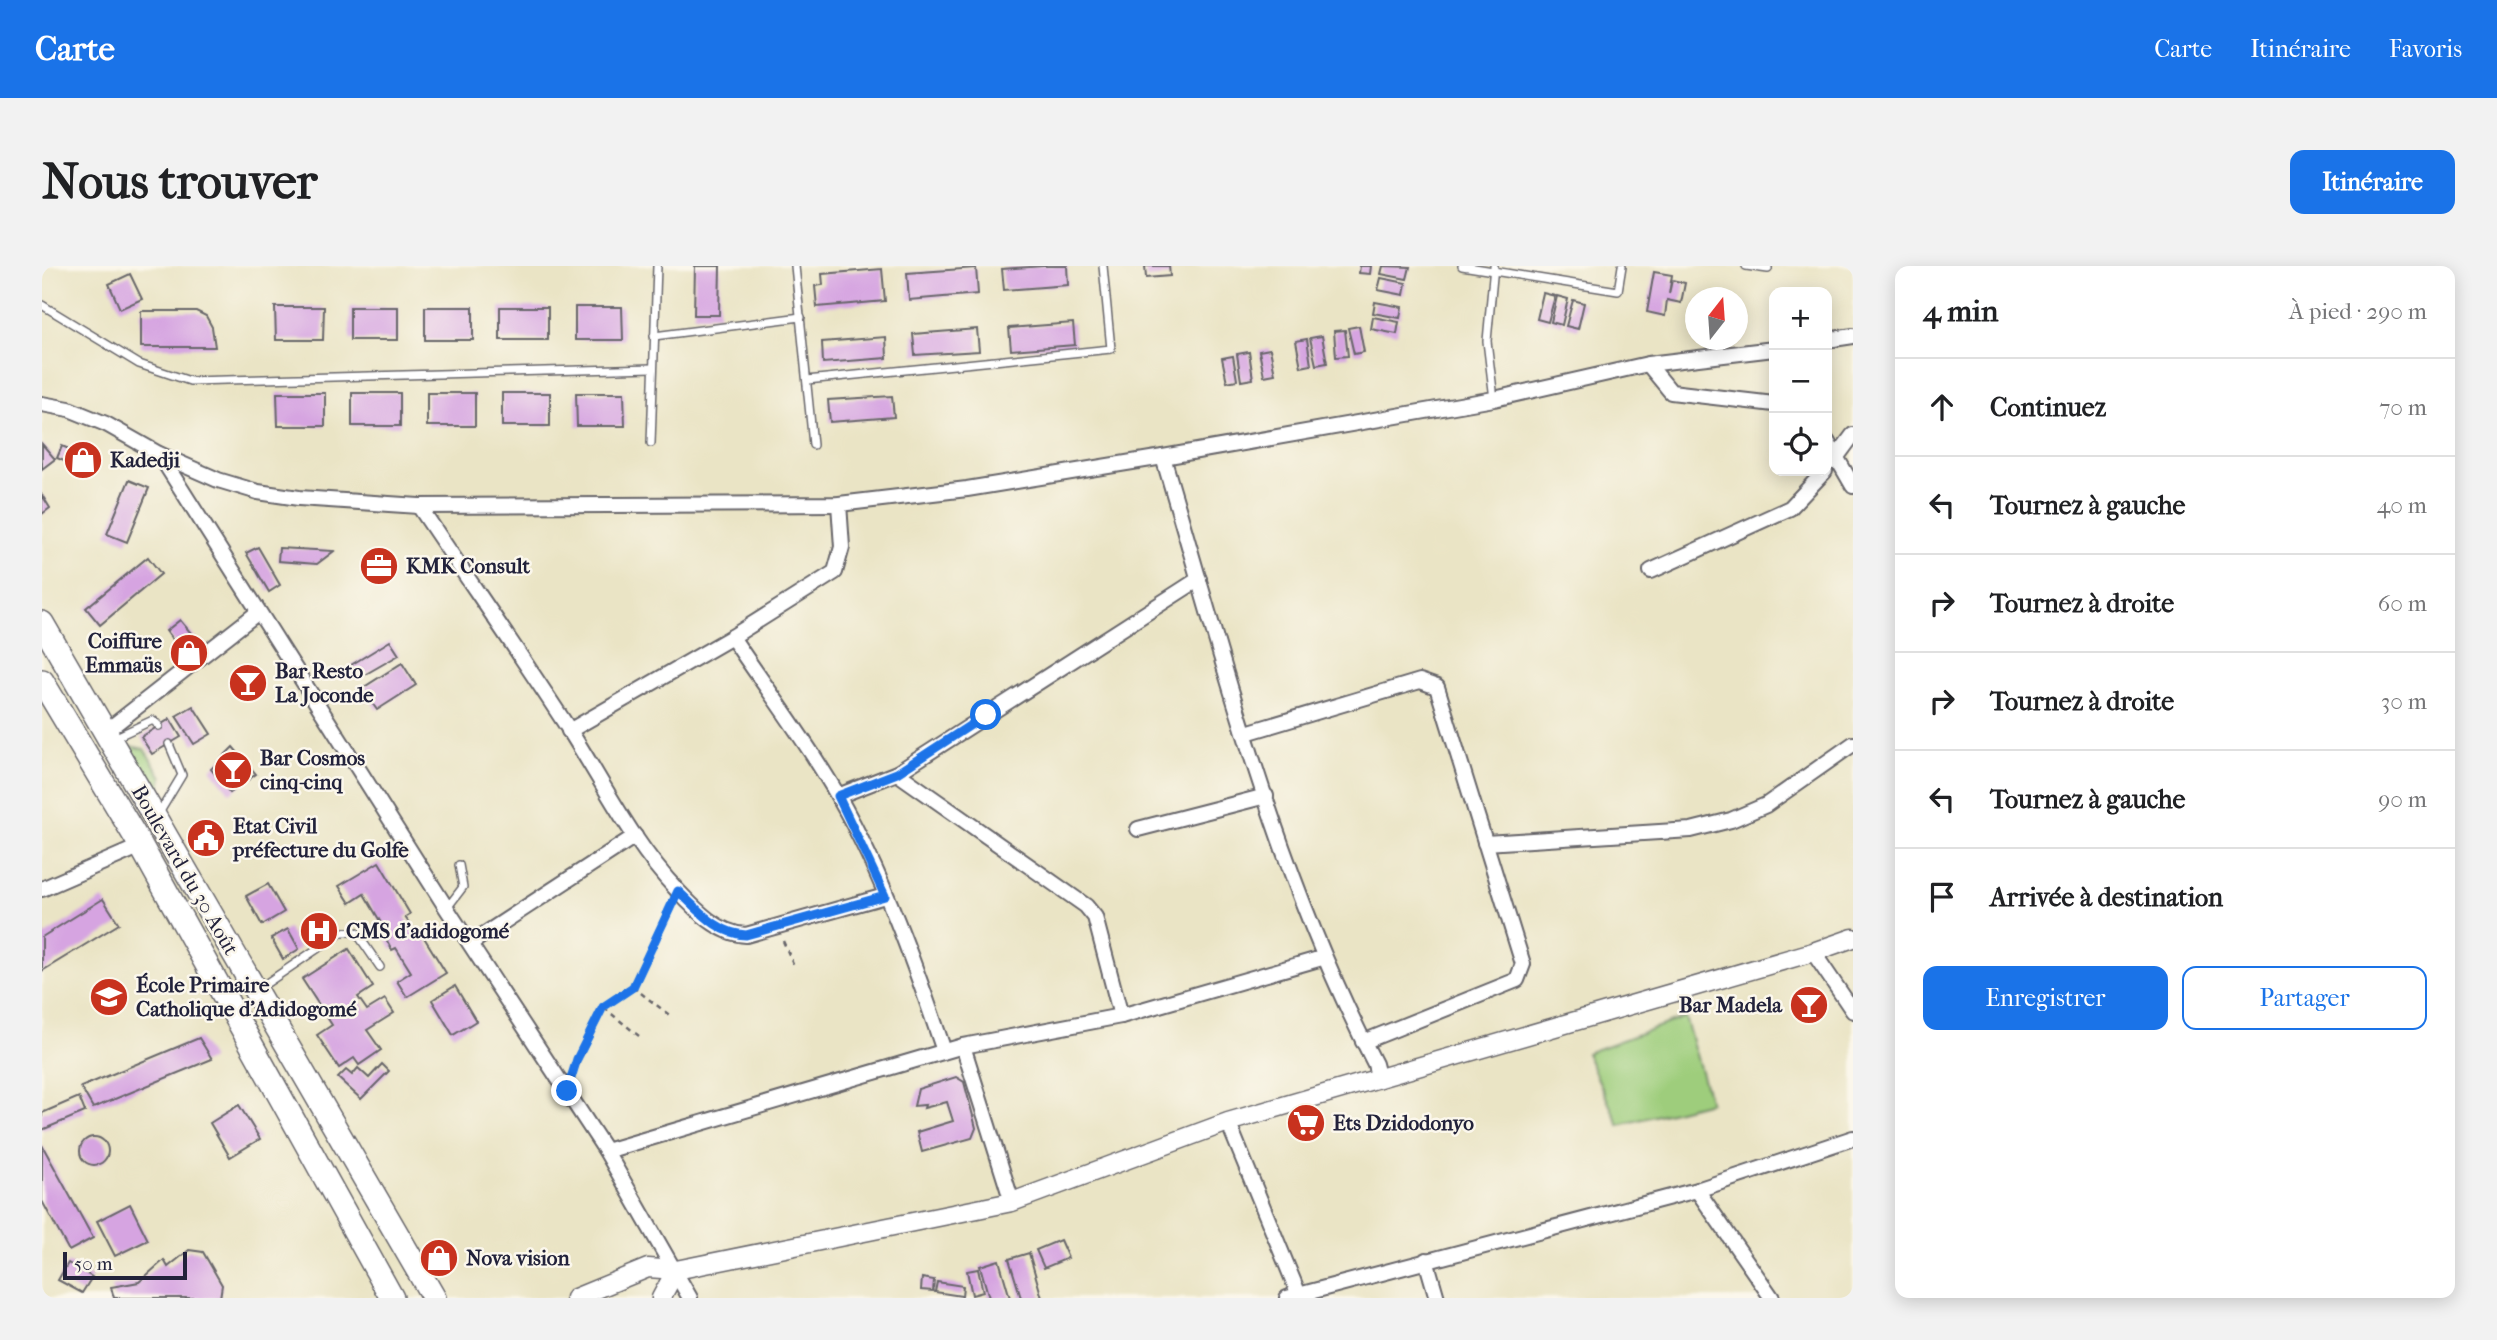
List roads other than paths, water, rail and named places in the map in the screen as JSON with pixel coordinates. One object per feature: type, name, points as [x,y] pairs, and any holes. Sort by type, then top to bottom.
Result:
[{"type":"highway","name":"Boulevard du 30 Août","points":[[42,623],[255,992],[336,1125],[434,1298]]},
{"type":"highway","name":"Boulevard du 30 Août","points":[[42,681],[141,846],[392,1298]]},
{"type":"highway","points":[[83,747],[108,736]]},
{"type":"street","points":[[1832,339],[1853,335]]},
{"type":"street","points":[[42,404],[69,409],[106,424],[159,454],[218,480],[258,492],[365,504],[419,506],[839,504],[967,489],[1163,457],[1494,399],[1648,364],[1769,350]]},
{"type":"street","points":[[1648,364],[1671,392],[1769,403]]},
{"type":"street","points":[[1832,462],[1853,435]]},
{"type":"street","points":[[159,454],[257,613],[447,909],[606,1150],[690,1298]]},
{"type":"street","points":[[1163,457],[1246,733],[1322,958],[1379,1080]]},
{"type":"street","points":[[1832,468],[1853,486]]},
{"type":"street","points":[[1651,571],[1790,508],[1820,476]]},
{"type":"street","points":[[569,731],[732,637],[835,572],[842,547],[839,504]]},
{"type":"street","points":[[419,506],[569,731],[635,836],[678,891],[720,929],[733,935],[746,935],[780,928],[885,896]]},
{"type":"street","points":[[838,796],[897,773],[1199,579]]},
{"type":"street","points":[[108,736],[257,613]]},
{"type":"street","points":[[732,637],[838,796],[885,896],[921,983],[944,1051]]},
{"type":"street","points":[[1246,733],[1420,681],[1437,687],[1523,964],[1517,980],[1363,1041]]},
{"type":"street","points":[[1485,843],[1691,830],[1731,820],[1766,804],[1853,744]]},
{"type":"street","points":[[897,773],[1092,911],[1121,1016]]},
{"type":"street","points":[[1138,829],[1266,796]]},
{"type":"street","points":[[471,943],[635,836]]},
{"type":"street","points":[[42,889],[141,846]]},
{"type":"street","points":[[575,1298],[648,1268],[676,1270],[1012,1202],[1228,1122],[1379,1080],[1853,938]]},
{"type":"street","points":[[1813,952],[1853,1011]]},
{"type":"street","points":[[606,1150],[944,1051],[1121,1016],[1322,958]]},
{"type":"street","points":[[963,1046],[1012,1202]]},
{"type":"street","points":[[1228,1122],[1293,1296],[1697,1190],[1853,1138]]},
{"type":"street","points":[[1697,1190],[1772,1298]]},
{"type":"street","points":[[1426,1260],[1437,1298]]},
{"type":"street","points":[[661,1298],[676,1270]]},
{"type":"lane","points":[[651,443],[657,266]]},
{"type":"lane","points":[[796,266],[813,445]]},
{"type":"lane","points":[[807,380],[1111,349],[1103,266]]},
{"type":"lane","points":[[1462,266],[1494,269],[1618,291],[1622,266]]},
{"type":"lane","points":[[1746,266],[1768,269],[1768,266]]},
{"type":"lane","points":[[1494,269],[1487,341],[1494,399]]},
{"type":"lane","points":[[42,305],[139,364],[190,381],[653,368]]},
{"type":"lane","points":[[654,335],[801,317]]},
{"type":"lane","points":[[108,736],[153,720],[159,726]]},
{"type":"lane","points":[[156,818],[182,775],[169,744]]},
{"type":"lane","points":[[447,909],[463,887],[459,865]]},
{"type":"lane","points":[[255,992],[342,932],[356,932],[380,967]]},
{"type":"place","name":"Kadedji","points":[[83,460]]},
{"type":"place","name":"KMK Consult","points":[[379,566]]},
{"type":"place","name":"Coiffure Emmaüs","points":[[189,653]]},
{"type":"place","name":"Bar Resto La Joconde","points":[[248,683]]},
{"type":"place","name":"Bar Cosmos cinq-cinq","points":[[233,770]]},
{"type":"place","name":"Etat Civil préfecture du Golfe","points":[[206,838]]},
{"type":"place","name":"CMS d'adidogomé","points":[[319,931]]},
{"type":"place","name":"École Primaire Catholique d'Adidogomé","points":[[109,997]]},
{"type":"place","name":"Bar Madela","points":[[1809,1005]]},
{"type":"place","name":"Ets Dzidodonyo","points":[[1306,1123]]},
{"type":"place","name":"Nova vision","points":[[439,1258]]}]
